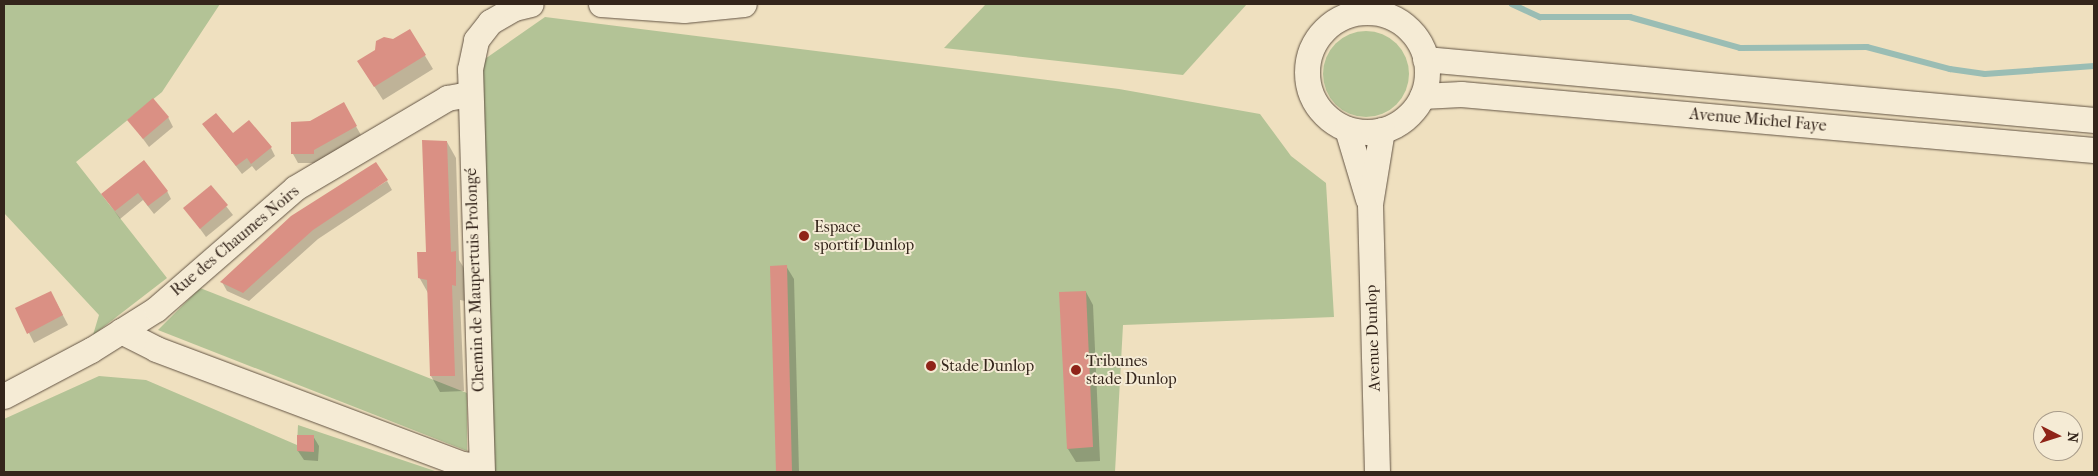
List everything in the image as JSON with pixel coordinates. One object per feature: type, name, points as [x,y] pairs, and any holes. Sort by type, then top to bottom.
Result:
[{"type":"street","name":"Chemin de Maupertuis Prolongé","points":[[482,469],[469,94],[476,40],[490,22],[514,8],[531,4]]},
{"type":"street","points":[[601,4],[684,10],[744,4]]},
{"type":"street","points":[[1365,12],[1385,15],[1404,24],[1418,40],[1425,60],[1426,83],[1422,96],[1412,111],[1399,123],[1382,130],[1364,132],[1347,129],[1329,119],[1315,104],[1307,84],[1309,56],[1314,43],[1326,27],[1344,16],[1365,12]]},
{"type":"street","name":"Avenue Michel Faye","points":[[1425,60],[2094,120]]},
{"type":"street","name":"Rue des Chaumes Noirs","points":[[4,396],[121,331],[156,309],[296,188],[447,98],[469,94]]},
{"type":"street","name":"Avenue Michel Faye","points":[[1422,96],[1461,94],[2094,150]]},
{"type":"street","name":"Avenue Dunlop","points":[[1347,129],[1370,204]]},
{"type":"street","name":"Avenue Dunlop","points":[[1377,472],[1370,204],[1382,130]]},
{"type":"street","points":[[121,331],[156,349],[221,374],[462,464],[482,469]]},
{"type":"green space","points":[[4,4],[220,4],[162,92],[76,162],[167,278],[93,335],[99,315],[4,213]]},
{"type":"green space","points":[[986,4],[1247,4],[1183,75],[944,48]]},
{"type":"green space","name":"Espace sportif Dunlop","points":[[545,17],[1119,89],[1260,114],[1291,156],[1326,183],[1334,317],[1123,325],[1115,472],[495,472],[482,61]]},
{"type":"green space","points":[[1358,31],[1374,31],[1383,34],[1397,43],[1406,57],[1409,74],[1406,91],[1397,105],[1383,114],[1374,117],[1358,117],[1342,110],[1330,98],[1323,82],[1323,66],[1330,50],[1342,38]]},
{"type":"green space","points":[[200,288],[467,393],[467,451],[158,330]]},
{"type":"green space","points":[[99,376],[146,380],[297,445],[298,425],[438,472],[4,472],[4,419]]},
{"type":"building","points":[[410,29],[426,55],[374,87],[357,61],[375,50],[376,41],[384,37],[393,39]]},
{"type":"building","points":[[153,98],[169,117],[143,139],[127,120]]},
{"type":"building","points":[[344,102],[357,126],[314,150],[314,154],[291,154],[291,122],[310,121]]},
{"type":"building","points":[[216,113],[233,133],[249,120],[272,147],[251,164],[247,158],[236,166],[202,124]]},
{"type":"building","points":[[422,140],[447,141],[451,252],[456,251],[456,286],[452,285],[455,376],[430,376],[427,280],[418,278],[417,252],[426,252]]},
{"type":"building","points":[[144,160],[168,191],[148,206],[138,193],[115,211],[101,194]]},
{"type":"building","points":[[376,162],[388,180],[313,230],[243,293],[220,282],[291,216]]},
{"type":"building","points":[[211,185],[228,205],[200,229],[183,208]]},
{"type":"building","points":[[787,265],[792,472],[776,472],[770,266]]},
{"type":"building","points":[[51,291],[63,315],[27,334],[15,308]]},
{"type":"building","name":"Tribunes stade Dunlop","points":[[1086,291],[1093,447],[1067,449],[1059,292]]},
{"type":"building","points":[[297,435],[314,435],[314,452],[297,451]]},
{"type":"waterway","points":[[1512,4],[1540,17],[1630,17],[1740,48],[1867,47],[1950,69],[1985,74],[2094,66]]},
{"type":"place","name":"Espace sportif Dunlop","points":[[804,236]]},
{"type":"place","name":"Stade Dunlop","points":[[931,366]]},
{"type":"place","name":"Tribunes stade Dunlop","points":[[1076,370]]}]
